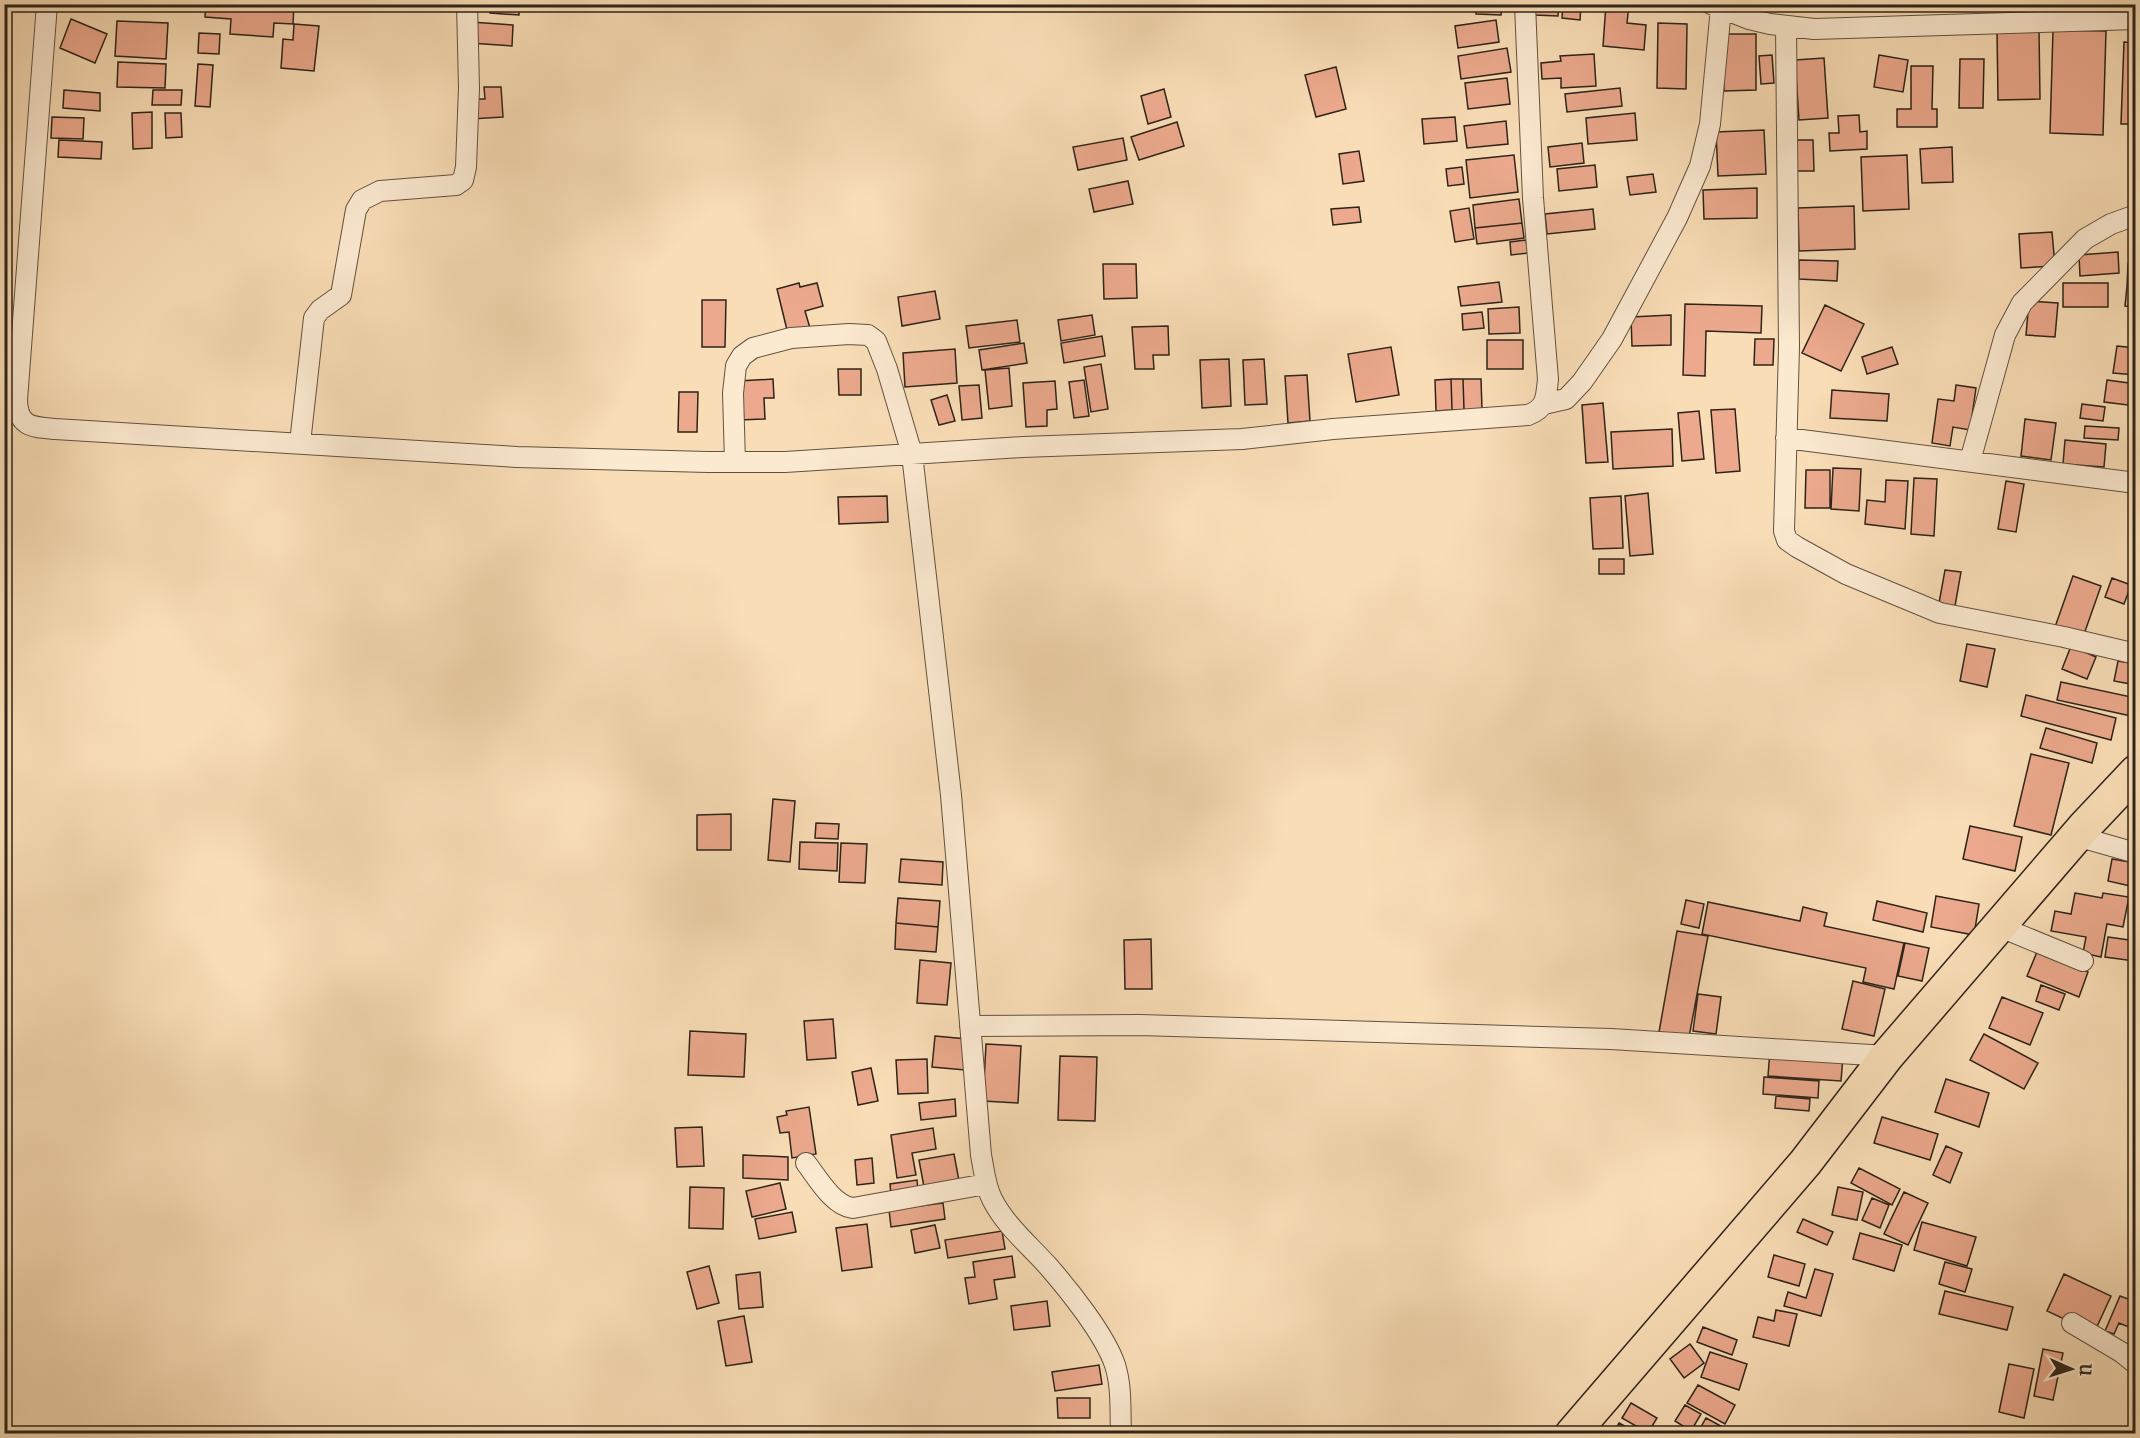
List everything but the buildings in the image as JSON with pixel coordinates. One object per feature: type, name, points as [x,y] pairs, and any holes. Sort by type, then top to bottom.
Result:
[{"type":"highway","points":[[1572,1434],[1805,1163],[1887,1056],[2076,836],[2136,772]]},
{"type":"street","points":[[47,4],[17,400],[17,411],[28,425],[55,429],[517,457],[735,462],[786,462],[1023,447],[1242,439],[1333,429],[1528,415],[1541,409],[1544,404],[1548,368],[1533,198],[1525,4]]},
{"type":"street","points":[[300,443],[314,318],[320,310],[341,295],[356,210],[362,200],[380,191],[456,185],[463,180],[466,167],[469,88],[467,4]]},
{"type":"street","points":[[1544,404],[1566,399],[1582,382],[1612,339],[1677,218],[1700,166],[1710,124],[1716,6],[1749,19],[1814,29],[2136,19]]},
{"type":"street","points":[[1786,26],[1789,347],[1784,531],[1787,540],[1846,574],[1940,612],[2064,636],[2136,654]]},
{"type":"street","points":[[1970,461],[2005,335],[2022,303],[2085,239],[2111,224],[2136,215]]},
{"type":"street","points":[[735,462],[733,393],[736,366],[742,356],[753,348],[791,338],[849,334],[868,336],[876,341],[887,369],[912,454],[949,783],[981,1155],[986,1184],[993,1201],[1006,1220],[1049,1268],[1082,1310],[1109,1350],[1120,1390],[1121,1434]]},
{"type":"street","points":[[1786,438],[2136,483]]},
{"type":"street","points":[[2076,836],[2136,853]]},
{"type":"street","points":[[1998,926],[2083,962]]},
{"type":"street","points":[[970,1026],[1140,1025],[1588,1038],[1887,1056]]},
{"type":"street","points":[[806,1163],[830,1193],[845,1207],[853,1209],[986,1184]]},
{"type":"street","points":[[2072,1323],[2121,1352],[2136,1364]]}]
